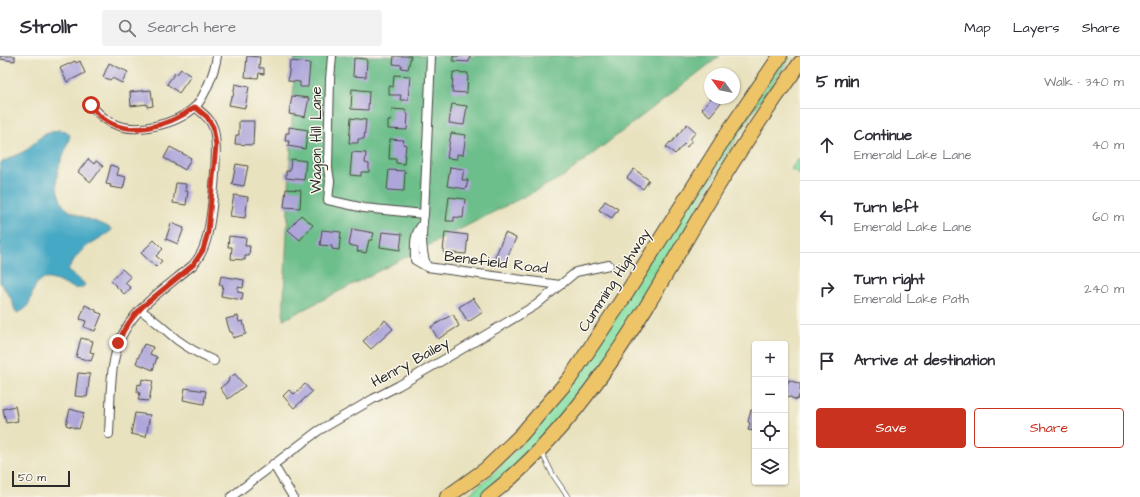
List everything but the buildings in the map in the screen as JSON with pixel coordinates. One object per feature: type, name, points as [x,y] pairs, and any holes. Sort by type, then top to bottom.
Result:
[{"type":"highway","name":"Cumming Highway","points":[[447,497],[486,469],[521,435],[570,378],[626,294],[728,132],[780,56]]},
{"type":"highway","points":[[488,497],[516,474],[541,450],[574,412],[597,381],[672,265],[707,203],[762,117],[800,63]]},
{"type":"street","points":[[91,105],[99,115],[112,124],[131,129],[150,127],[170,122],[195,107],[209,84],[216,64],[217,56]]},
{"type":"street","name":"Wagon Hill Lane","points":[[332,56],[328,168],[330,181],[328,200],[364,208],[424,214]]},
{"type":"street","points":[[424,214],[431,56]]},
{"type":"street","points":[[109,434],[113,366],[118,343],[124,330],[140,310],[193,265],[203,250],[208,232],[216,145],[213,127],[207,117],[195,107]]},
{"type":"street","name":"Benefield Road","points":[[424,214],[419,240],[423,258],[427,267],[560,285]]},
{"type":"street","name":"Henry Bailey","points":[[231,497],[318,431],[536,305],[576,272],[609,265]]},
{"type":"street","points":[[140,310],[151,317],[176,339],[189,348],[214,361]]},
{"type":"street","points":[[273,464],[292,497]]},
{"type":"lane","points":[[541,450],[553,475],[568,497]]},
{"type":"green space","points":[[295,56],[720,56],[564,176],[283,320]]},
{"type":"green space","points":[[786,56],[790,58],[747,120],[725,157],[669,260],[615,345],[572,407],[503,479],[480,497],[466,497],[494,473],[535,429]]},
{"type":"green space","points":[[799,158],[800,159],[800,175],[791,169]]},
{"type":"water","points":[[58,130],[66,131],[70,135],[57,173],[57,189],[63,204],[70,211],[104,225],[111,229],[111,231],[82,250],[77,255],[68,270],[85,285],[82,288],[72,287],[50,279],[41,280],[35,287],[26,308],[18,313],[15,311],[12,300],[0,282],[0,163],[25,151],[43,135]]},
{"type":"route","points":[[91,105],[99,115],[112,124],[131,129],[150,127],[170,122],[186,114],[195,107],[207,117],[213,127],[216,145],[208,232],[203,250],[193,265],[143,306],[124,330],[118,343]]}]
